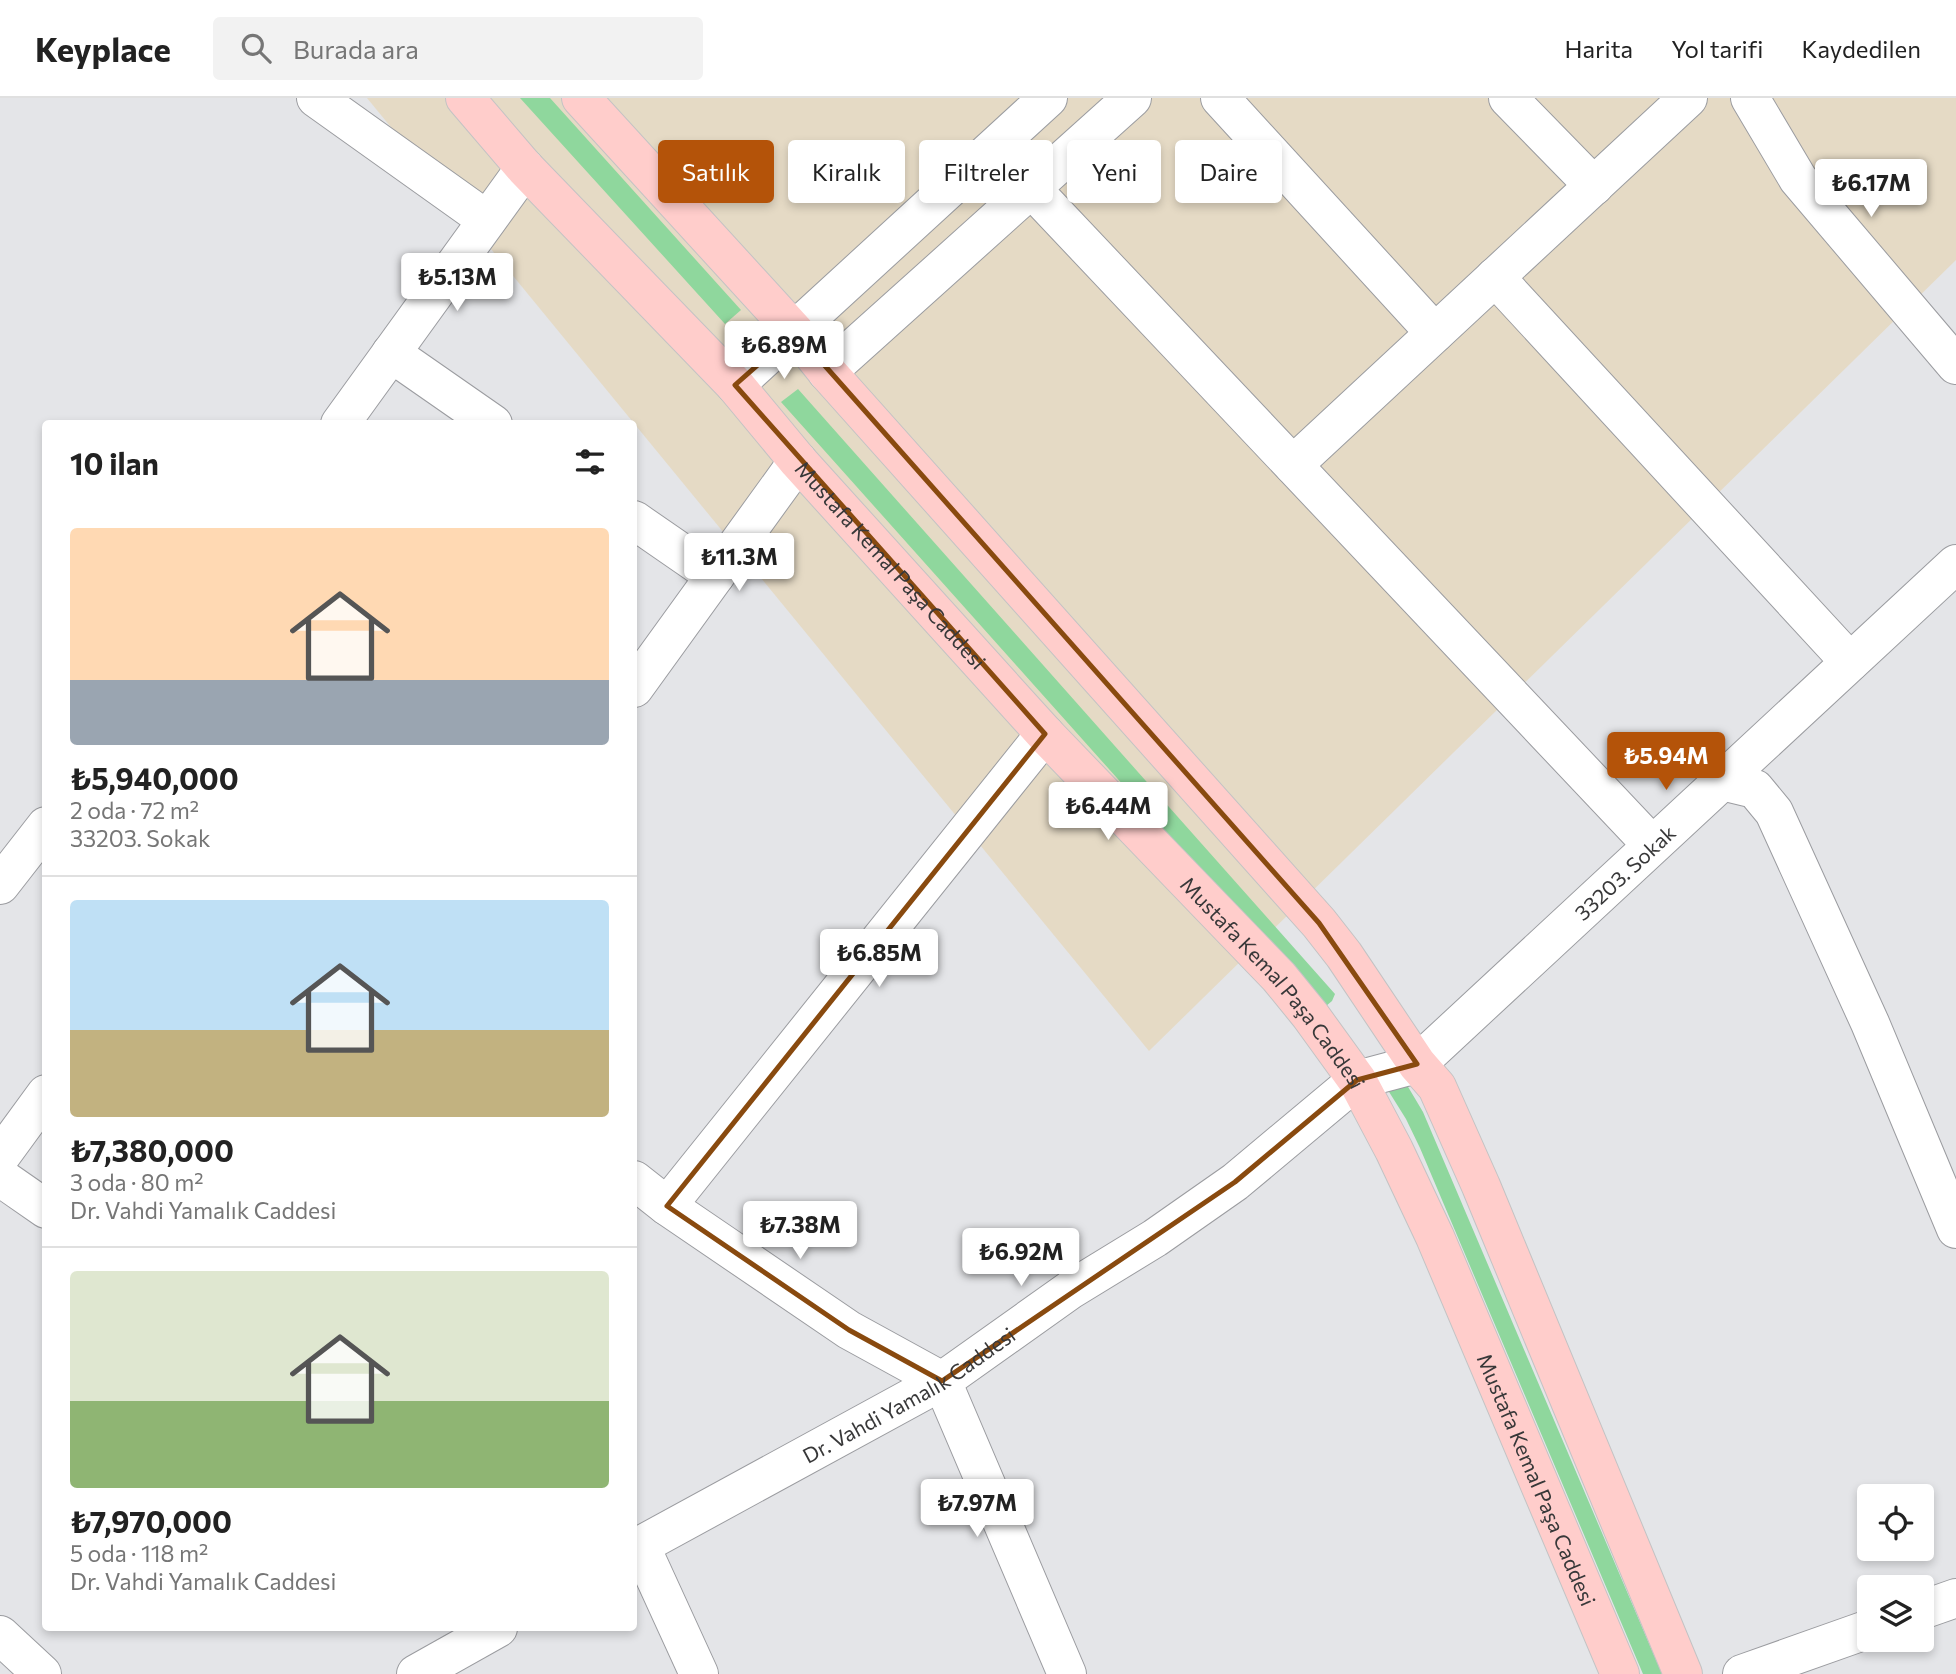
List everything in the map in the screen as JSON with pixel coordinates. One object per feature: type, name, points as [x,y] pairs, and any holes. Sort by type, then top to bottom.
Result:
[{"type":"main road","name":"Mustafa Kemal Paşa Caddesi","points":[[465,98],[525,168],[735,385],[798,461],[1045,734],[1279,977],[1310,1015],[1357,1080],[1435,1237],[1620,1674]]},
{"type":"main road","points":[[581,98],[794,332],[1319,923],[1344,955],[1417,1064],[1437,1087],[1481,1186],[1683,1674]]},
{"type":"street","points":[[316,98],[487,220]]},
{"type":"street","points":[[1053,168],[1132,98]]},
{"type":"street","points":[[1220,98],[1435,333]]},
{"type":"street","points":[[1508,98],[1594,186]]},
{"type":"street","points":[[1293,465],[1688,98]]},
{"type":"street","points":[[1750,98],[1798,179],[1956,365]]},
{"type":"street","points":[[735,385],[1045,99]]},
{"type":"street","points":[[343,420],[525,168]]},
{"type":"street","points":[[827,372],[1014,203]]},
{"type":"street","points":[[1045,203],[1652,845]]},
{"type":"street","points":[[1495,277],[1850,662]]},
{"type":"street","points":[[391,353],[488,420]]},
{"type":"street","points":[[637,684],[798,461]]},
{"type":"street","points":[[637,522],[715,576]]},
{"type":"street","name":"33203. Sokak","points":[[1417,1064],[1956,564]]},
{"type":"street","points":[[667,1206],[1045,734]]},
{"type":"street","points":[[1722,781],[1755,789],[1774,812],[1870,1023],[1956,1229]]},
{"type":"street","points":[[0,885],[42,831]]},
{"type":"street","name":"Dr. Vahdi Yamalık Caddesi","points":[[637,1547],[942,1381],[1070,1290],[1155,1238],[1235,1182],[1357,1080],[1417,1064]]},
{"type":"street","points":[[0,1157],[24,1107]]},
{"type":"street","points":[[0,1177],[42,1206]]},
{"type":"street","points":[[637,1182],[667,1206],[849,1330],[942,1381],[1067,1674]]},
{"type":"street","points":[[637,1547],[699,1674]]},
{"type":"street","points":[[1934,1606],[1956,1598]]},
{"type":"street","points":[[416,1674],[493,1631]]},
{"type":"street","points":[[1742,1674],[1857,1633]]},
{"type":"street","points":[[0,1635],[42,1674]]},
{"type":"highlighted area","points":[[795,332],[1319,923],[1417,1064],[1357,1080],[1235,1182],[942,1381],[849,1330],[667,1206],[1045,734],[735,385]]},
{"type":"shaded area","points":[[367,98],[1956,98],[1956,260],[1149,1051],[637,427],[637,420],[631,420]]},
{"type":"green space","points":[[520,98],[550,98],[741,310],[725,324]]},
{"type":"green space","points":[[798,389],[1335,994],[1332,1001],[1326,1006],[1318,1003],[781,402]]},
{"type":"green space","points":[[1401,1075],[1423,1112],[1662,1674],[1643,1674],[1420,1148],[1386,1087]]}]
